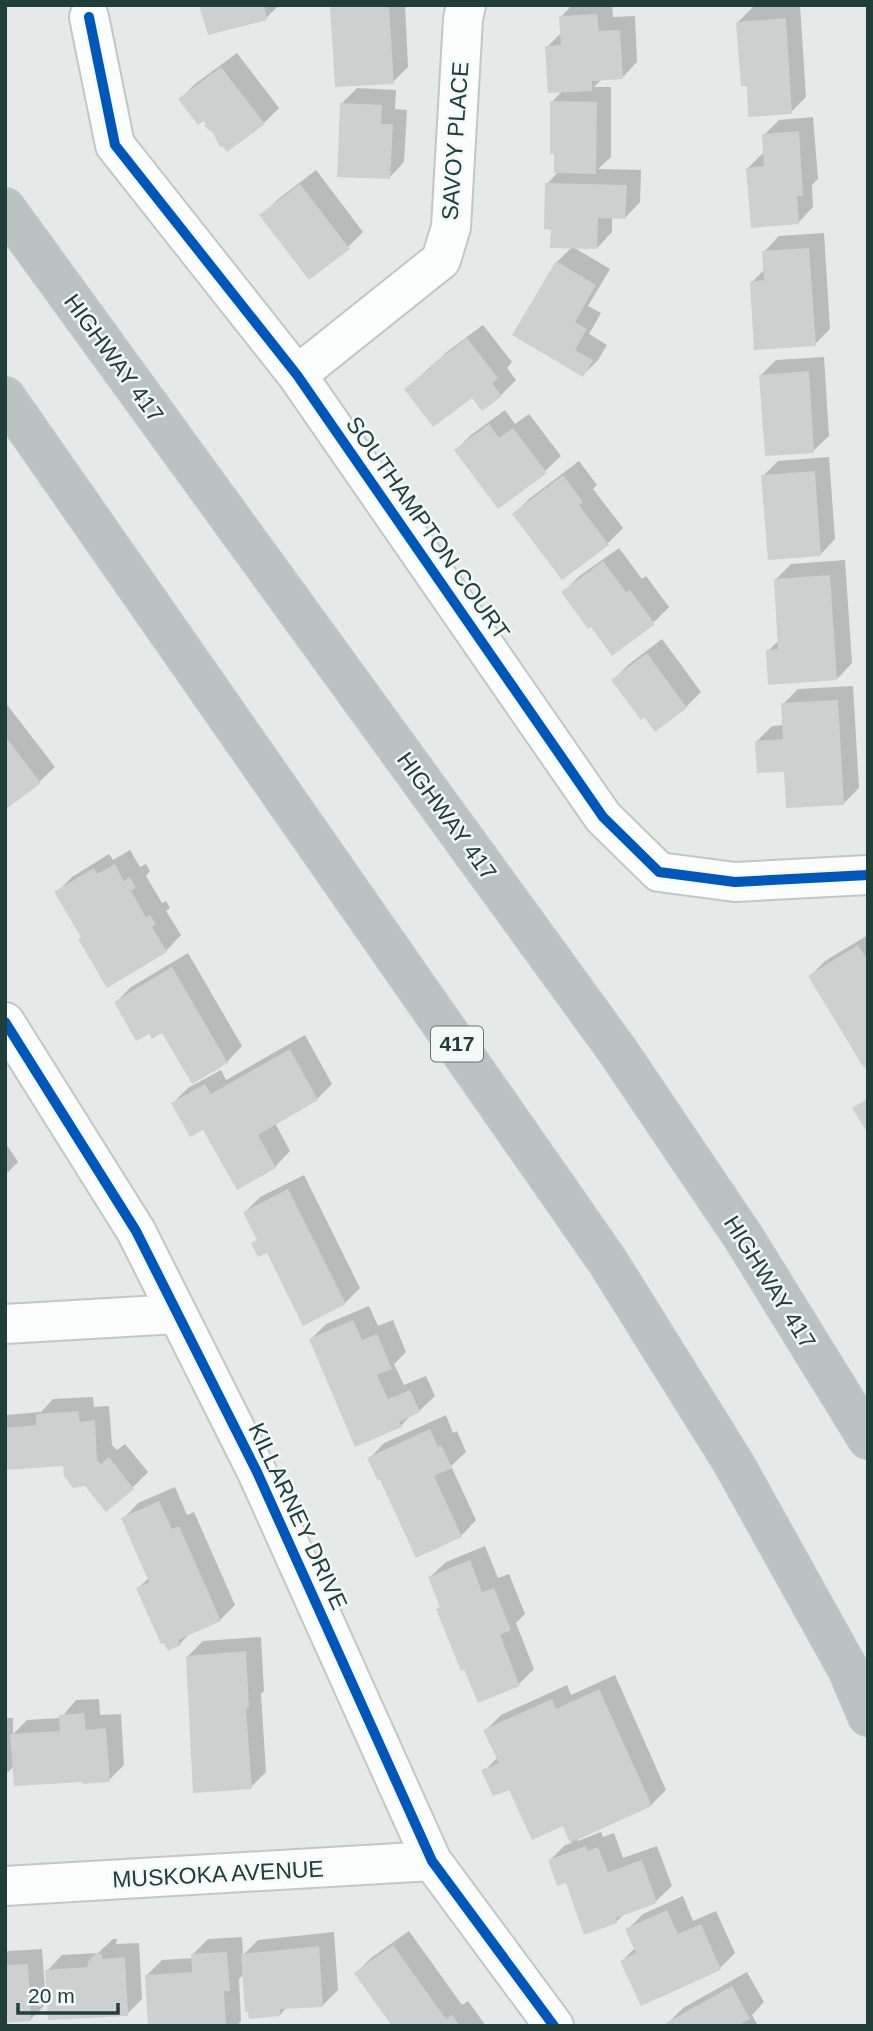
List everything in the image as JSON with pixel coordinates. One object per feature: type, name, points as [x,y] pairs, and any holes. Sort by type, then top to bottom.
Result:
[{"type":"highway","name":"HIGHWAY 417","points":[[5,208],[617,1050],[744,1238],[868,1439]]},
{"type":"highway","name":"417","points":[[5,397],[608,1262],[740,1476],[848,1669],[868,1716]]},
{"type":"street","name":"SAVOY PLACE","points":[[297,375],[441,260],[451,227],[466,5]]},
{"type":"street","name":"SOUTHAMPTON COURT","points":[[89,17],[115,145],[297,375],[603,817],[659,872],[734,882],[868,876]]},
{"type":"street","name":"KILLARNEY DRIVE","points":[[5,1022],[136,1231],[257,1472],[432,1861],[554,2026]]},
{"type":"street","points":[[5,1325],[177,1314]]},
{"type":"street","name":"MUSKOKA AVENUE","points":[[5,1886],[432,1861]]},
{"type":"building","points":[[199,5],[264,5],[267,20],[208,35]]},
{"type":"building","points":[[389,5],[394,84],[335,87],[330,7]]},
{"type":"building","points":[[597,14],[599,31],[620,30],[623,79],[592,81],[592,91],[548,93],[545,46],[561,45],[559,16]]},
{"type":"building","points":[[786,18],[792,114],[748,117],[747,86],[741,86],[736,22]]},
{"type":"building","points":[[221,67],[265,124],[227,152],[220,147],[211,130],[204,125],[206,124],[203,121],[198,125],[178,99]]},
{"type":"building","points":[[550,101],[597,102],[596,174],[554,173],[554,154],[550,154]]},
{"type":"building","points":[[340,103],[382,105],[381,124],[393,124],[390,179],[337,177]]},
{"type":"building","points":[[799,131],[803,196],[797,196],[799,224],[751,228],[746,168],[764,166],[762,134]]},
{"type":"building","points":[[545,183],[627,185],[625,219],[598,218],[597,249],[550,248],[551,230],[544,229]]},
{"type":"building","points":[[300,184],[350,249],[309,280],[259,215]]},
{"type":"building","points":[[809,248],[816,346],[754,350],[750,282],[764,280],[762,251]]},
{"type":"building","points":[[556,261],[596,285],[575,322],[587,329],[575,350],[593,360],[583,377],[512,335]]},
{"type":"building","points":[[467,338],[498,378],[492,383],[502,396],[482,411],[472,398],[433,427],[404,389]]},
{"type":"building","points":[[809,371],[814,453],[765,456],[759,375]]},
{"type":"building","points":[[489,424],[499,438],[513,428],[547,473],[498,509],[454,450]]},
{"type":"building","points":[[815,471],[821,556],[768,560],[761,475]]},
{"type":"building","points":[[563,475],[583,502],[579,505],[609,545],[562,580],[512,514]]},
{"type":"building","points":[[603,561],[626,592],[630,590],[655,624],[612,656],[561,592]]},
{"type":"building","points":[[830,575],[837,680],[768,685],[766,650],[778,649],[774,579]]},
{"type":"building","points":[[647,653],[687,708],[655,732],[644,717],[641,720],[611,680]]},
{"type":"building","points":[[838,700],[844,805],[786,808],[784,772],[757,773],[755,741],[783,739],[781,703]]},
{"type":"building","points":[[5,736],[41,783],[5,810]]},
{"type":"building","points":[[115,864],[124,881],[130,877],[136,888],[131,891],[146,917],[150,915],[156,924],[152,927],[167,952],[107,988],[54,892],[94,868],[97,874]]},
{"type":"building","points":[[858,945],[868,961],[868,1066],[864,1068],[808,976]]},
{"type":"building","points":[[172,967],[228,1063],[192,1084],[162,1033],[152,1039],[149,1034],[136,1041],[114,1002]]},
{"type":"building","points":[[290,1049],[318,1100],[258,1135],[276,1168],[237,1190],[203,1130],[190,1137],[171,1103],[205,1084],[211,1094]]},
{"type":"building","points":[[868,1098],[868,1134],[852,1108]]},
{"type":"building","points":[[288,1189],[346,1304],[303,1326],[267,1253],[258,1257],[251,1243],[257,1240],[243,1212]]},
{"type":"building","points":[[353,1320],[362,1340],[377,1334],[392,1369],[377,1375],[388,1399],[410,1390],[420,1412],[399,1422],[402,1427],[355,1447],[309,1339]]},
{"type":"building","points":[[78,1411],[80,1422],[95,1420],[97,1460],[101,1464],[109,1457],[134,1489],[106,1512],[85,1486],[73,1488],[64,1476],[63,1466],[5,1470],[5,1428],[36,1425],[36,1414]]},
{"type":"building","points":[[430,1429],[452,1468],[434,1476],[462,1537],[416,1558],[367,1458]]},
{"type":"building","points":[[159,1501],[172,1529],[179,1526],[221,1621],[178,1640],[181,1645],[168,1651],[164,1643],[161,1644],[136,1588],[149,1582],[121,1518]]},
{"type":"building","points":[[470,1560],[482,1592],[494,1588],[511,1630],[500,1635],[520,1686],[478,1703],[464,1669],[461,1671],[436,1609],[440,1607],[428,1577]]},
{"type":"building","points":[[246,1651],[249,1708],[246,1708],[252,1789],[193,1793],[186,1656]]},
{"type":"building","points":[[599,1689],[652,1806],[570,1843],[563,1826],[532,1840],[509,1790],[493,1796],[481,1770],[499,1763],[483,1730],[552,1699],[556,1709]]},
{"type":"building","points":[[84,1713],[86,1730],[106,1728],[110,1782],[14,1786],[10,1734],[60,1731],[59,1715]]},
{"type":"building","points":[[586,1846],[588,1851],[598,1847],[608,1872],[642,1860],[657,1903],[616,1918],[617,1923],[584,1935],[566,1883],[557,1886],[548,1860]]},
{"type":"building","points":[[667,1910],[678,1934],[701,1924],[721,1970],[641,2006],[620,1961],[636,1953],[625,1929]]},
{"type":"building","points":[[393,1945],[446,2019],[452,2015],[460,2026],[392,2026],[354,1973]]},
{"type":"building","points":[[319,1946],[323,2007],[280,2009],[280,2016],[249,2019],[248,2012],[245,2012],[241,1954]]},
{"type":"building","points":[[227,1952],[230,1991],[224,1991],[226,2026],[148,2026],[145,1975],[192,1972],[191,1954]]},
{"type":"building","points":[[96,1953],[102,1954],[102,1959],[125,1957],[128,2016],[48,2020],[45,1970],[87,1967]]},
{"type":"building","points":[[28,1964],[31,2021],[5,2023],[5,1965]]},
{"type":"building","points":[[732,1986],[750,2019],[737,2026],[668,2026],[666,2023]]},
{"type":"cycle path","points":[[89,17],[115,145],[297,375],[603,817],[659,872],[735,882],[868,875]]},
{"type":"cycle path","points":[[5,1022],[136,1231],[257,1472],[432,1861],[554,2026]]}]
